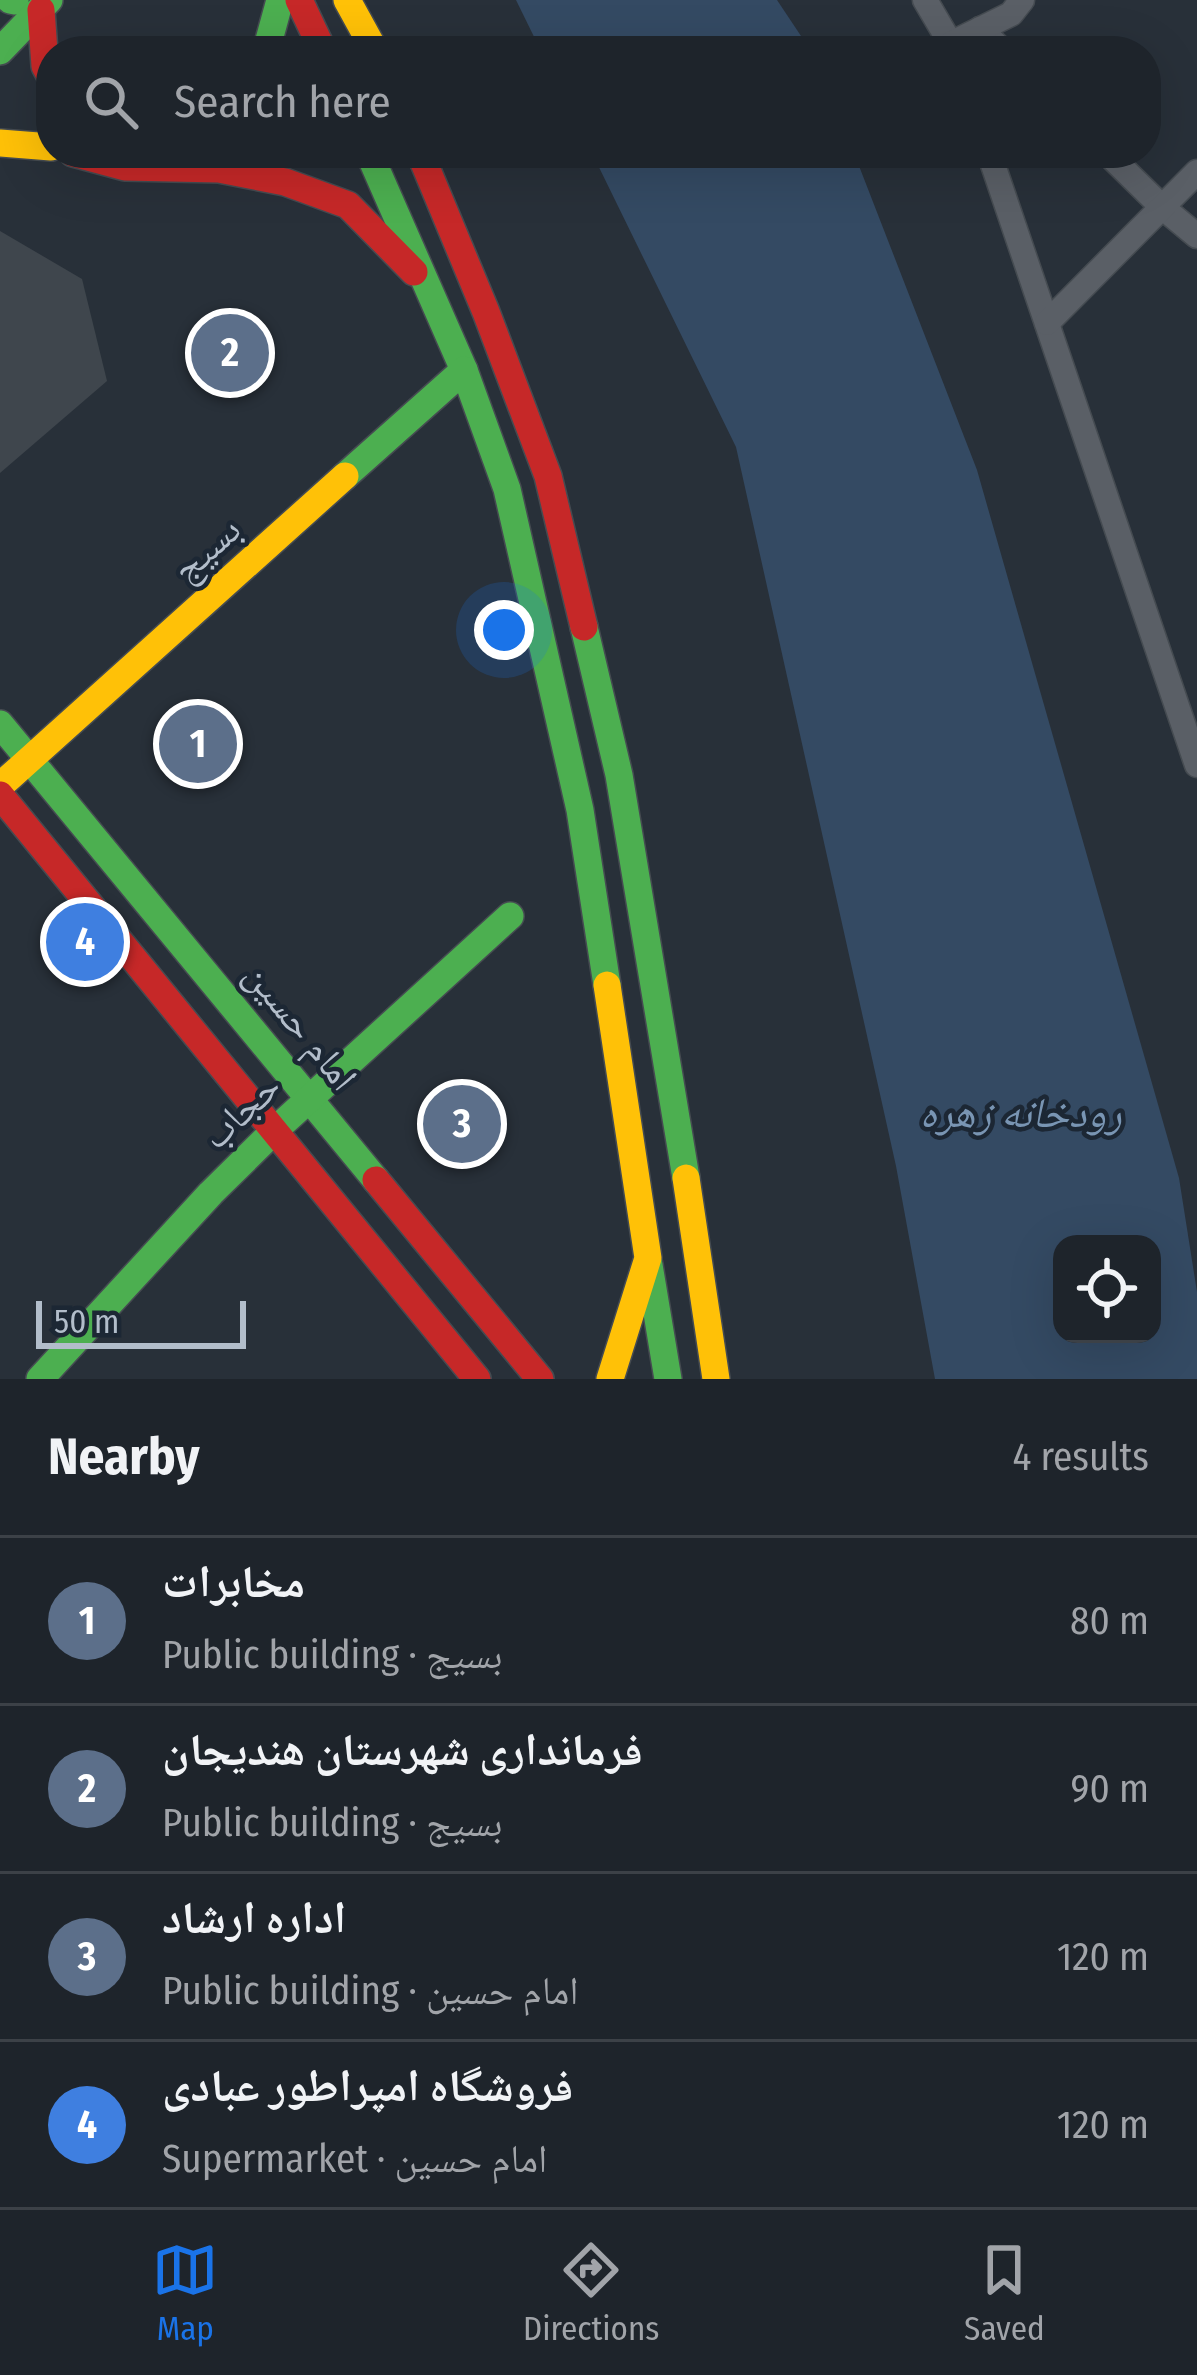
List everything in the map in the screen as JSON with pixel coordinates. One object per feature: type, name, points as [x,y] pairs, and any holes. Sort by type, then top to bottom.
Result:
[{"type":"street","points":[[270,36],[280,0]]},
{"type":"street","points":[[299,0],[316,36]]},
{"type":"street","points":[[347,0],[367,36]]},
{"type":"street","points":[[925,0],[947,36]]},
{"type":"street","points":[[970,36],[1011,14],[1022,0]]},
{"type":"street","points":[[0,21],[27,2]]},
{"type":"street","points":[[0,51],[27,2]]},
{"type":"street","points":[[27,2],[37,36]]},
{"type":"street","points":[[980,29],[987,36]]},
{"type":"street","points":[[0,143],[36,144]]},
{"type":"street","points":[[172,168],[219,169],[285,182],[348,205],[428,286]]},
{"type":"street","points":[[376,168],[464,370],[507,489],[580,810],[668,1379]]},
{"type":"street","points":[[426,168],[548,476],[619,775],[716,1379]]},
{"type":"street","points":[[994,168],[1197,765]]},
{"type":"street","points":[[1121,168],[1197,236]]},
{"type":"street","points":[[1047,323],[1197,172]]},
{"type":"street","name":"بسیج","points":[[0,791],[464,370]]},
{"type":"street","points":[[507,489],[548,476]]},
{"type":"street","name":"امام حسین","points":[[0,724],[540,1379]]},
{"type":"street","points":[[0,791],[477,1379]]},
{"type":"street","name":"حجاب","points":[[40,1379],[211,1193],[510,916]]},
{"type":"street","points":[[610,1379],[648,1258]]},
{"type":"water","points":[[516,0],[777,0],[801,36],[534,36]]},
{"type":"water","name":"رودخانه زهره","points":[[599,168],[860,168],[977,470],[1179,1178],[1197,1292],[1197,1379],[935,1379],[896,1166],[736,447]]},
{"type":"building","points":[[0,231],[82,279],[107,381],[0,473]]},
{"type":"traffic: fast","points":[[10,0],[15,1]]},
{"type":"traffic: fast","points":[[0,51],[49,0]]},
{"type":"traffic: fast","points":[[270,36],[280,0]]},
{"type":"traffic: fast","points":[[376,168],[464,370],[507,489],[580,810],[607,985]]},
{"type":"traffic: fast","points":[[345,476],[464,370]]},
{"type":"traffic: fast","points":[[584,627],[619,775],[686,1178]]},
{"type":"traffic: fast","points":[[0,724],[376,1180]]},
{"type":"traffic: fast","points":[[40,1379],[211,1193],[510,916]]},
{"type":"traffic: fast","points":[[649,1265],[668,1379]]},
{"type":"traffic: slow","points":[[347,0],[367,36]]},
{"type":"traffic: slow","points":[[0,143],[36,146]]},
{"type":"traffic: slow","points":[[0,786],[345,476]]},
{"type":"traffic: slow","points":[[607,985],[648,1258],[610,1379]]},
{"type":"traffic: slow","points":[[686,1178],[716,1379]]},
{"type":"traffic: jam","points":[[299,0],[316,36]]},
{"type":"traffic: jam","points":[[41,10],[43,36]]},
{"type":"traffic: jam","points":[[172,168],[219,169],[285,182],[348,205],[414,272]]},
{"type":"traffic: jam","points":[[426,168],[548,476],[584,627]]},
{"type":"traffic: jam","points":[[0,795],[477,1379]]},
{"type":"traffic: jam","points":[[376,1180],[540,1379]]},
{"type":"place","name":"فرمانداری شهرستان هندیجان","points":[[230,353]]},
{"type":"place","name":"مخابرات","points":[[198,744]]},
{"type":"place","name":"فروشگاه امپراطور عبادی","points":[[85,942]]},
{"type":"place","name":"اداره ارشاد","points":[[462,1124]]}]
